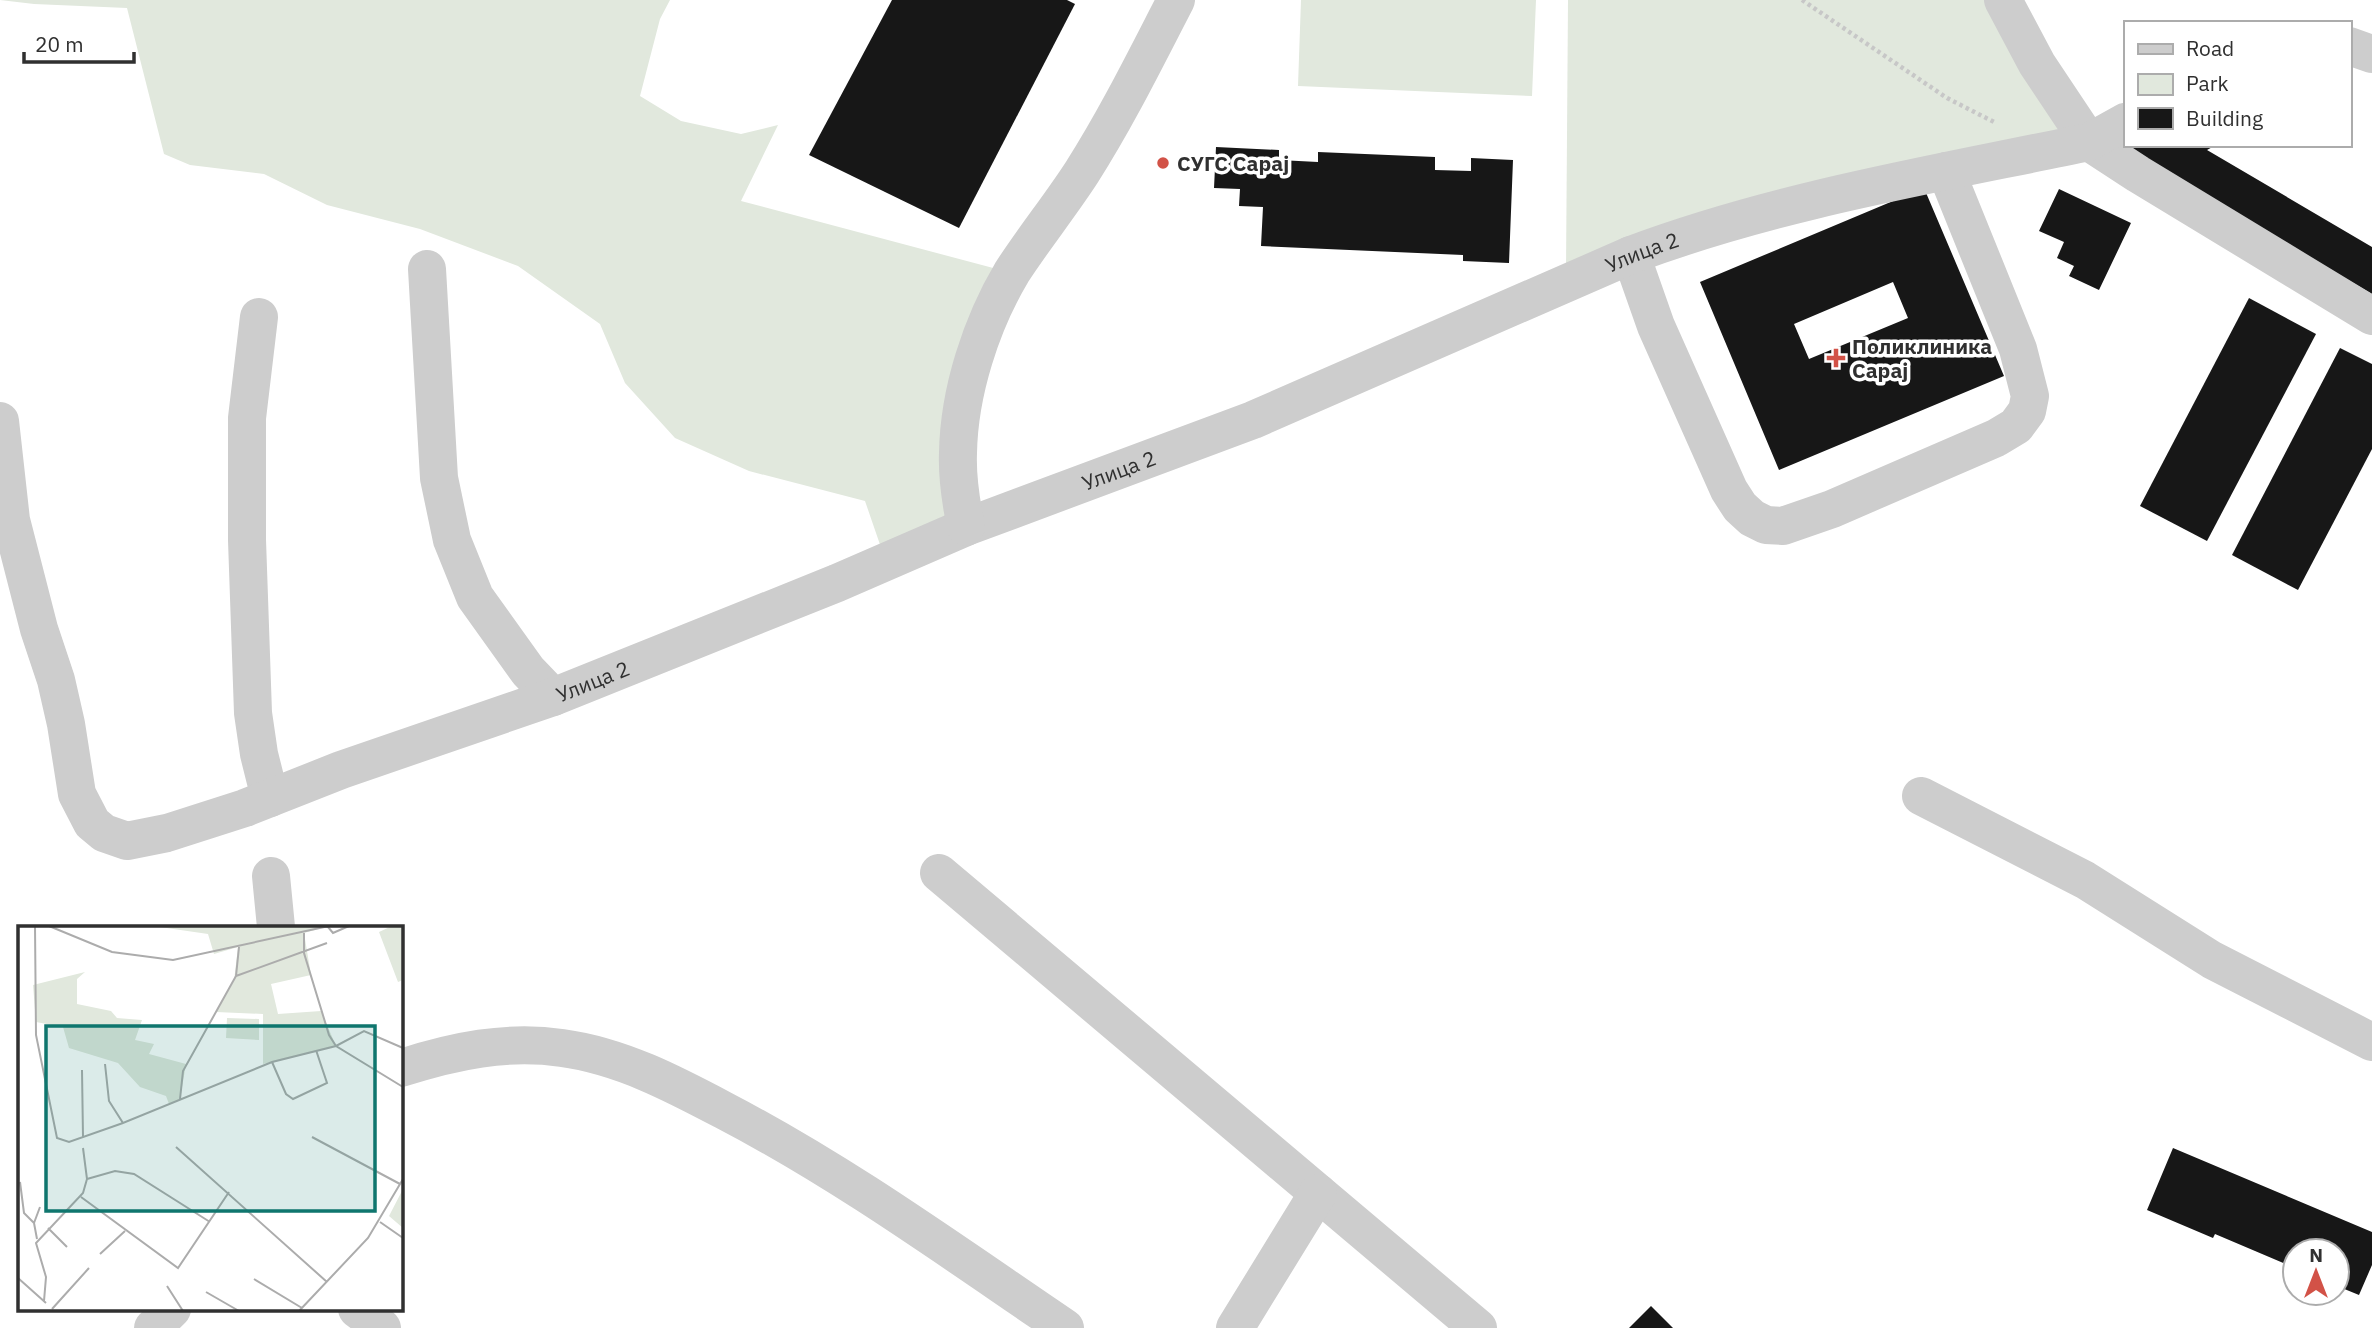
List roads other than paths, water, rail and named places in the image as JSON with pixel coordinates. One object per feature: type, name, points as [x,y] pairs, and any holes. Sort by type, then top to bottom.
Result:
[{"type":"street","points":[[966,527],[960,494],[958,453],[962,409],[988,321],[1012,273],[1095,150],[1176,0]]},
{"type":"street","points":[[2003,0],[2037,64],[2089,142],[2137,174],[2372,316]]},
{"type":"street","points":[[2351,47],[2372,54]]},
{"type":"street","name":"Улица 2","points":[[427,269],[439,478],[452,540],[463,571],[481,607],[528,671],[553,696],[837,583],[966,527],[1253,420],[1631,255],[1683,236],[1805,204],[2089,142],[2124,123]]},
{"type":"street","points":[[1631,255],[1656,326],[1729,490],[1740,507],[1752,518],[1766,525],[1783,526],[1832,509],[1996,438],[2016,426],[2027,411],[2030,396],[2018,349],[1946,172]]},
{"type":"street","points":[[260,317],[247,418],[247,526],[253,713],[259,754],[270,798]]},
{"type":"street","points":[[0,421],[11,520],[61,702],[78,794],[92,823],[104,833],[127,841],[167,833],[553,696]]},
{"type":"street","points":[[1921,796],[2085,880],[2211,960],[2372,1042]]},
{"type":"street","points":[[939,873],[1478,1328]]},
{"type":"street","points":[[271,876],[276,926]]},
{"type":"street","points":[[402,1068],[444,1055],[501,1045],[563,1048],[637,1067],[781,1141],[859,1189],[1065,1328]]},
{"type":"street","points":[[1235,1328],[1318,1193]]},
{"type":"street","points":[[153,1328],[171,1310]]},
{"type":"street","points":[[357,1310],[382,1328]]},
{"type":"place","name":"СУГС Сарај","points":[[1163,163]]},
{"type":"place","name":"Поликлиника Сарај","points":[[1836,358]]}]
